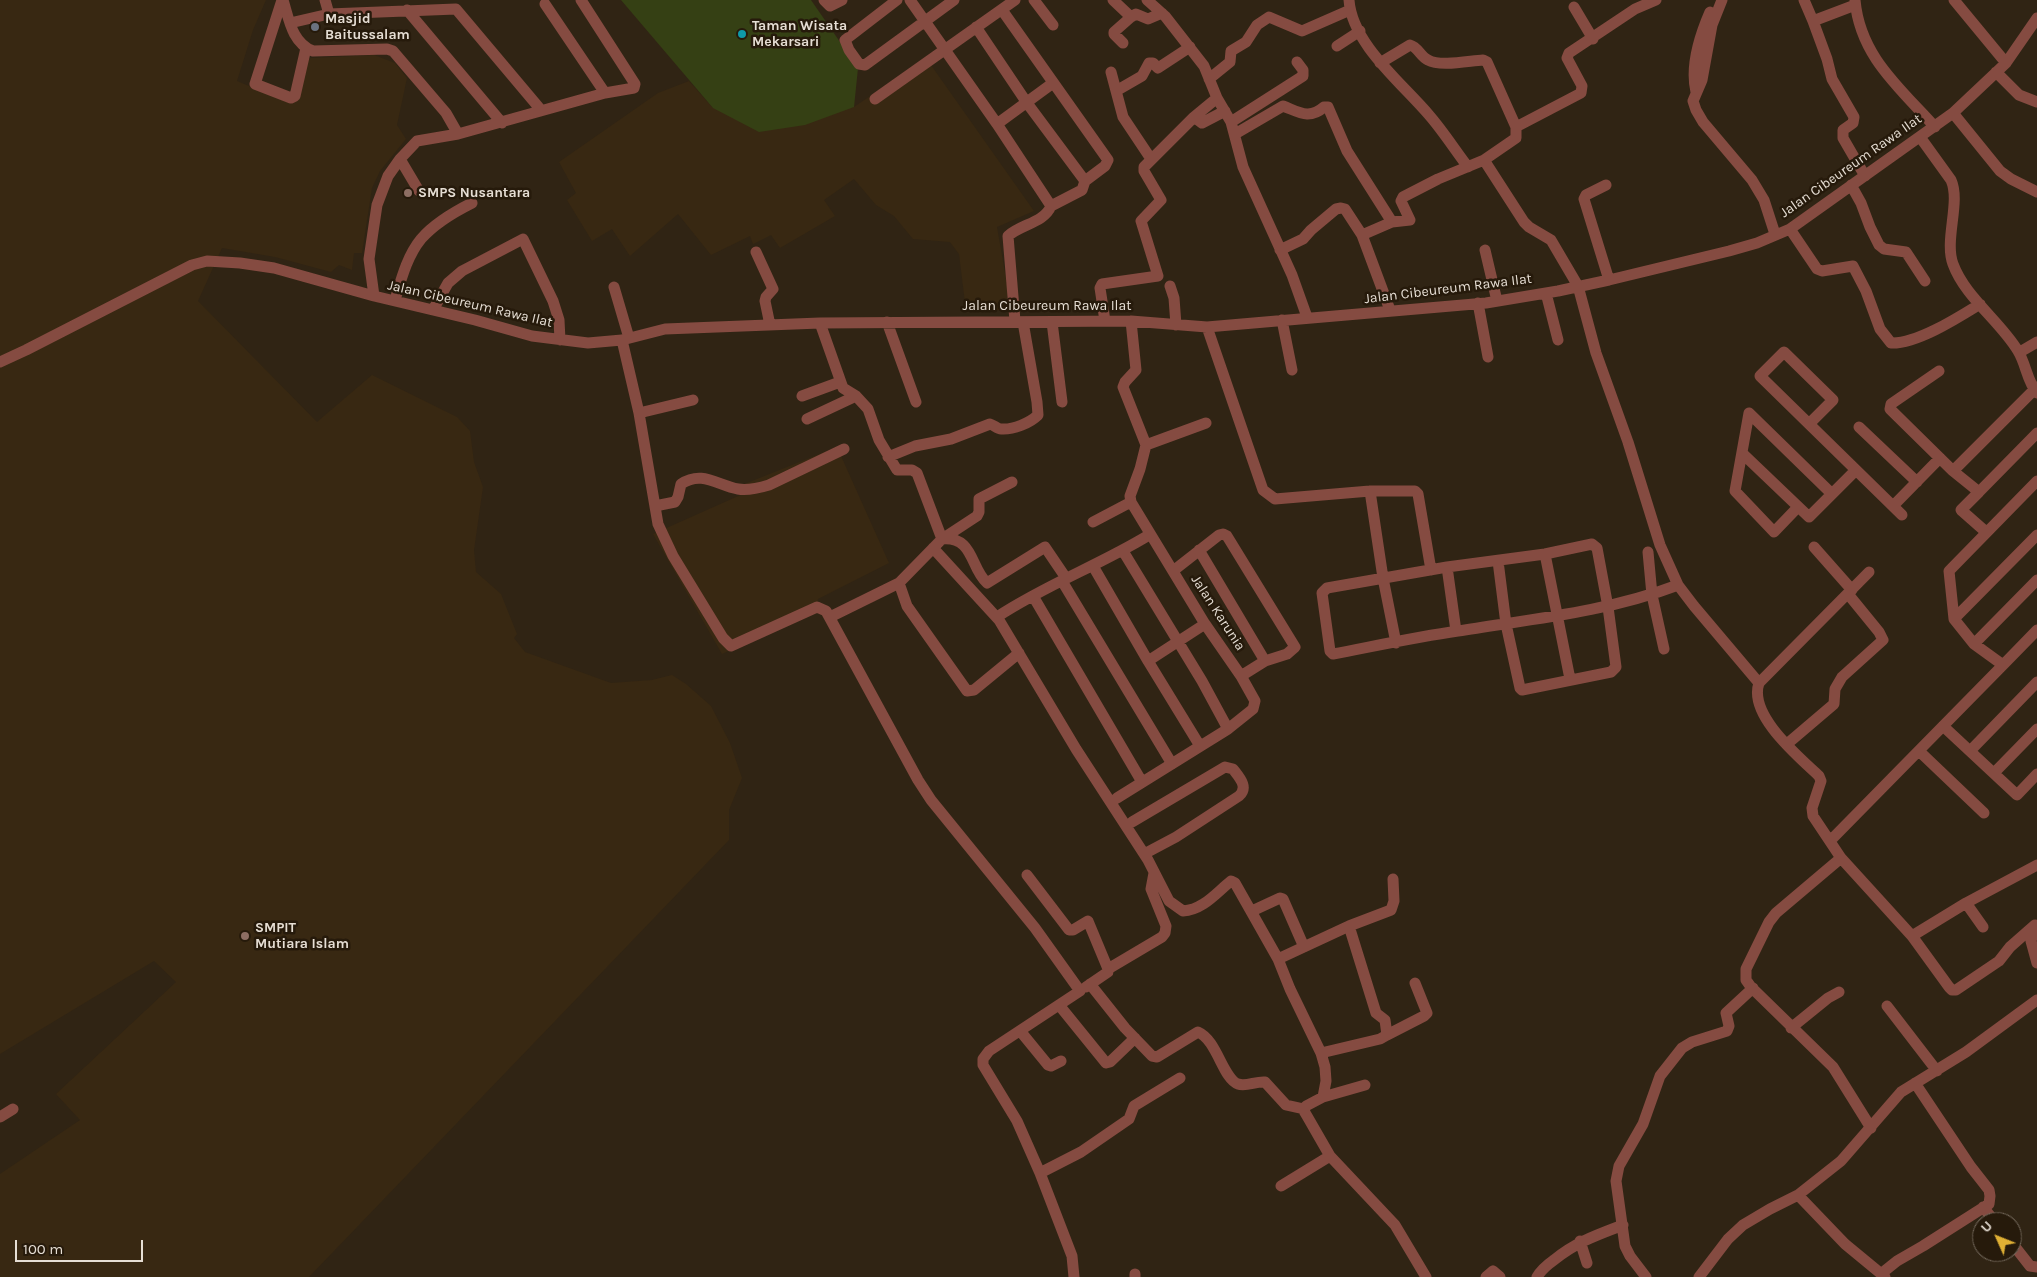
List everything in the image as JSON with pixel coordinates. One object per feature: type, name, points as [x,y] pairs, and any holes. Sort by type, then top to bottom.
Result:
[{"type":"street","points":[[282,0],[293,33],[306,48],[313,51],[387,49],[393,51],[446,113],[458,134]]},
{"type":"street","points":[[282,0],[255,81],[256,85],[291,98],[295,96],[306,48]]},
{"type":"street","points":[[325,0],[329,14]]},
{"type":"street","points":[[374,296],[369,259],[377,205],[386,181],[400,159],[419,140],[458,134],[605,93],[632,89],[635,84],[581,0]]},
{"type":"street","points":[[824,0],[830,6],[842,0]]},
{"type":"street","points":[[897,0],[848,36],[845,43],[859,64],[865,64],[954,0]]},
{"type":"street","points":[[910,0],[997,124],[1051,206]]},
{"type":"street","points":[[875,99],[1015,0]]},
{"type":"street","points":[[1034,0],[1053,26]]},
{"type":"street","points":[[1113,0],[1131,17]]},
{"type":"street","points":[[1147,0],[1162,13],[1204,66],[1217,98],[1236,134],[1244,167],[1292,275],[1306,317]]},
{"type":"street","points":[[1516,127],[1581,93],[1582,86],[1567,58],[1569,53],[1593,39],[1635,9],[1656,0]]},
{"type":"street","points":[[1696,92],[1693,79],[1698,53],[1704,27],[1715,0]]},
{"type":"street","points":[[1722,0],[1712,26],[1702,80],[1693,101],[1703,122],[1752,180],[1764,200],[1776,234]]},
{"type":"street","points":[[1804,0],[1827,59],[1832,79],[1854,117],[1853,123],[1843,130],[1843,138],[1865,176]]},
{"type":"street","points":[[1954,0],[2006,63]]},
{"type":"street","points":[[1813,21],[1855,3],[1866,46],[1875,61],[1935,126]]},
{"type":"street","points":[[290,23],[329,14],[407,10],[432,4],[443,4],[452,7],[459,11],[541,110]]},
{"type":"street","points":[[545,4],[605,93]]},
{"type":"street","points":[[1209,79],[1230,62],[1231,51],[1245,43],[1257,25],[1269,17],[1302,31],[1350,5],[1360,32],[1380,63],[1428,114],[1468,167]]},
{"type":"street","points":[[1574,7],[1593,39]]},
{"type":"street","points":[[407,10],[502,123]]},
{"type":"street","points":[[888,457],[915,446],[952,439],[990,424],[1001,429],[1026,424],[1037,417],[1037,402],[1019,321],[1008,236],[1043,217],[1051,206],[1082,190],[1085,181],[1105,166],[1108,160],[1002,10]]},
{"type":"street","points":[[1122,43],[1114,32],[1135,14],[1148,19],[1162,13]]},
{"type":"street","name":"Jalan Cibeureum Rawa Ilat","points":[[0,362],[192,265],[207,261],[274,268],[374,296],[532,336],[588,343],[626,339],[665,329],[820,323],[1131,320],[1207,327],[1478,303],[1546,293],[1738,249],[1790,229],[1953,112],[2006,63],[2037,18]]},
{"type":"street","points":[[976,27],[1027,104],[1085,181]]},
{"type":"street","points":[[1337,46],[1360,32]]},
{"type":"street","points":[[1362,235],[1392,222],[1408,220],[1410,218],[1402,201],[1403,197],[1421,187],[1484,160],[1516,138],[1516,127],[1489,66],[1483,60],[1438,63],[1427,60],[1414,46],[1410,45],[1380,63]]},
{"type":"street","points":[[1116,91],[1142,76],[1149,63],[1153,63],[1158,68],[1190,47]]},
{"type":"street","points":[[1231,122],[1303,76],[1303,70],[1297,62]]},
{"type":"street","points":[[1110,72],[1123,117],[1151,159]]},
{"type":"street","points":[[1996,72],[2019,95],[2037,102]]},
{"type":"street","points":[[997,124],[1027,104],[1053,83]]},
{"type":"street","points":[[1105,321],[1100,288],[1102,284],[1158,276],[1141,221],[1162,200],[1144,171],[1146,163],[1194,117],[1217,98]]},
{"type":"street","points":[[1236,134],[1283,106],[1309,114],[1316,114],[1324,107],[1328,108],[1347,151],[1392,222]]},
{"type":"street","points":[[1194,117],[1202,123],[1225,111]]},
{"type":"street","points":[[1953,112],[2000,171],[2011,179],[2036,191]]},
{"type":"street","points":[[1920,137],[1951,180],[1954,188],[1951,224],[1953,263],[1980,304],[2005,330],[2020,352],[2036,390],[1953,471]]},
{"type":"street","points":[[400,159],[419,191]]},
{"type":"street","points":[[1484,160],[1524,222],[1551,240],[1578,286],[1596,354],[1628,442],[1660,545],[1678,585],[1759,683]]},
{"type":"street","points":[[1606,184],[1586,195],[1584,199],[1609,280]]},
{"type":"street","points":[[1851,185],[1879,245],[1884,249],[1906,252],[1925,282]]},
{"type":"street","points":[[394,300],[404,270],[420,240],[456,211],[472,203]]},
{"type":"street","points":[[1280,250],[1303,239],[1336,209],[1345,209],[1362,235],[1390,310]]},
{"type":"street","points":[[1790,229],[1817,270],[1822,271],[1853,266],[1866,291],[1880,328],[1891,343],[1910,339],[1950,323],[1980,304]]},
{"type":"street","points":[[432,310],[448,283],[462,271],[523,239],[553,302],[559,320],[560,340]]},
{"type":"street","points":[[1485,250],[1497,301]]},
{"type":"street","points":[[756,252],[773,289],[765,301],[770,325]]},
{"type":"street","points":[[1170,286],[1174,298],[1176,325]]},
{"type":"street","points":[[614,287],[626,339],[658,524],[666,543],[728,644],[731,646],[817,607],[824,610],[830,617],[870,694],[931,800],[1035,928],[1080,991]]},
{"type":"street","points":[[1546,293],[1558,340]]},
{"type":"street","points":[[1478,303],[1488,356]]},
{"type":"street","points":[[1092,522],[1131,502],[1130,496],[1146,446],[1124,393],[1125,382],[1136,370],[1131,320]]},
{"type":"street","points":[[1282,320],[1292,370]]},
{"type":"street","points":[[887,322],[916,402]]},
{"type":"street","points":[[1052,322],[1062,402]]},
{"type":"street","points":[[820,323],[844,390],[856,396],[868,409],[873,426],[888,457],[898,471],[910,470],[917,473],[942,539]]},
{"type":"street","points":[[1207,327],[1263,490],[1275,499],[1370,491],[1411,490],[1418,494],[1431,570]]},
{"type":"street","points":[[2020,352],[2037,342]]},
{"type":"street","points":[[1809,424],[1833,400],[1784,352],[1760,376],[1809,424],[1856,470],[1893,506],[1902,515]]},
{"type":"street","points":[[1939,371],[1891,404],[1890,409],[1953,471],[1979,492]]},
{"type":"street","points":[[802,396],[840,382]]},
{"type":"street","points":[[807,419],[856,396]]},
{"type":"street","points":[[639,413],[693,400]]},
{"type":"street","points":[[1798,507],[1774,532],[1735,491],[1749,413],[1832,494]]},
{"type":"street","points":[[1146,446],[1206,423]]},
{"type":"street","points":[[1859,427],[1917,482]]},
{"type":"street","points":[[1986,532],[1961,510],[2037,433]]},
{"type":"street","points":[[655,506],[675,502],[681,484],[685,482],[708,478],[740,489],[759,488],[787,477],[844,449]]},
{"type":"street","points":[[1742,453],[1809,518],[1856,470]]},
{"type":"street","points":[[1893,506],[1940,458]]},
{"type":"street","points":[[2003,666],[1974,644],[1954,619],[1948,571],[2037,481]]},
{"type":"street","points":[[830,617],[899,583],[942,539],[977,516],[979,512],[979,499],[1012,482]]},
{"type":"street","points":[[1370,491],[1383,578],[1396,642]]},
{"type":"street","name":"Jalan Karunia","points":[[1131,502],[1149,535],[1173,570],[1205,624],[1241,676],[1255,701],[1253,709],[1228,729]]},
{"type":"street","points":[[1000,615],[1064,579],[1123,551],[1149,535]]},
{"type":"street","points":[[1173,570],[1219,535],[1227,536],[1295,647],[1287,654],[1265,661],[1241,676]]},
{"type":"street","points":[[1954,619],[2037,535]]},
{"type":"street","points":[[942,539],[956,540],[968,549],[987,583],[1045,547],[1172,764]]},
{"type":"street","points":[[1498,561],[1506,624],[1522,690],[1611,672],[1616,667],[1608,607],[1598,548],[1595,545],[1498,561],[1447,567],[1324,589],[1322,593],[1330,651],[1333,654],[1456,631],[1506,624],[1558,616],[1608,607],[1652,595],[1678,585]]},
{"type":"street","points":[[1787,744],[1834,704],[1835,689],[1842,677],[1882,640],[1880,632],[1814,547]]},
{"type":"street","points":[[933,548],[1000,615],[1132,822],[1154,873],[1169,901],[1179,910],[1189,911],[1201,906],[1230,881],[1235,882],[1278,959],[1290,989],[1321,1053],[1326,1081],[1323,1097]]},
{"type":"street","points":[[1199,550],[1265,661]]},
{"type":"street","points":[[1117,798],[1228,729],[1178,641],[1123,551]]},
{"type":"street","points":[[1648,552],[1652,595],[1664,649]]},
{"type":"street","points":[[1545,554],[1570,679]]},
{"type":"street","points":[[1093,566],[1200,746]]},
{"type":"street","points":[[1447,567],[1456,631]]},
{"type":"street","points":[[1869,572],[1759,683],[1756,691],[1758,704],[1764,715],[1787,744],[1819,776],[1821,781],[1812,808],[1813,816],[1841,858],[1912,936],[1952,990],[1956,990],[1999,961],[2010,947],[2036,924]]},
{"type":"street","points":[[1974,644],[2037,580]]},
{"type":"street","points":[[899,583],[907,606],[967,691],[974,690],[1019,653]]},
{"type":"street","points":[[1033,596],[1142,782]]},
{"type":"street","points":[[1000,615],[1019,653],[1076,748],[1147,853]]},
{"type":"street","points":[[1148,661],[1205,624]]},
{"type":"street","points":[[1830,841],[2037,630]]},
{"type":"street","points":[[1970,751],[2037,682]]},
{"type":"street","points":[[1943,726],[2017,795],[2036,777]]},
{"type":"street","points":[[1994,773],[2037,728]]},
{"type":"street","points":[[1919,751],[1984,813]]},
{"type":"street","points":[[1132,822],[1226,767],[1230,767],[1235,771],[1244,786],[1244,792],[1239,796],[1176,837],[1147,853]]},
{"type":"street","points":[[1841,858],[1776,912],[1769,922],[1746,969],[1746,980],[1791,1028],[1832,1067],[1871,1128]]},
{"type":"street","points":[[1912,936],[1966,903],[2037,865]]},
{"type":"street","points":[[1074,1277],[1072,1256],[1040,1173],[1017,1121],[983,1066],[983,1059],[985,1054],[1021,1032],[1108,972],[1108,970],[1162,937],[1166,926],[1151,889],[1154,873]]},
{"type":"street","points":[[1027,874],[1069,930],[1073,930],[1088,921],[1108,970]]},
{"type":"street","points":[[1278,959],[1349,926],[1390,910],[1394,901],[1393,879]]},
{"type":"street","points":[[1252,912],[1280,898],[1283,899],[1304,947]]},
{"type":"street","points":[[1966,903],[1984,927]]},
{"type":"street","points":[[2036,924],[2031,941],[2037,963]]},
{"type":"street","points":[[1349,926],[1376,1013],[1385,1020],[1387,1035]]},
{"type":"street","points":[[1321,1053],[1380,1039],[1424,1016],[1427,1013],[1414,983]]},
{"type":"street","points":[[1090,984],[1152,1056],[1157,1057],[1198,1032],[1202,1034],[1218,1054],[1233,1081],[1242,1085],[1265,1082],[1286,1105],[1304,1109],[1323,1097],[1365,1085]]},
{"type":"street","points":[[1646,1277],[1625,1246],[1616,1181],[1619,1166],[1643,1124],[1660,1076],[1682,1048],[1692,1042],[1727,1032],[1730,1026],[1726,1014],[1753,988]]},
{"type":"street","points":[[1791,1028],[1828,998],[1840,992]]},
{"type":"street","points":[[1699,1277],[1728,1239],[1743,1225],[1798,1195],[1841,1161],[1901,1092],[1937,1072],[2037,1000]]},
{"type":"street","points":[[1059,1005],[1106,1063],[1110,1062],[1135,1038]]},
{"type":"street","points":[[1886,1006],[1937,1072]]},
{"type":"street","points":[[1021,1032],[1048,1065],[1051,1066],[1061,1061]]},
{"type":"street","points":[[1040,1173],[1081,1152],[1130,1119],[1134,1106],[1180,1078]]},
{"type":"street","points":[[1798,1195],[1845,1244],[1883,1275],[1897,1261],[1988,1204],[1989,1190],[1915,1083]]},
{"type":"street","points":[[0,1117],[13,1109]]},
{"type":"street","points":[[1304,1109],[1330,1156],[1395,1225],[1426,1277]]},
{"type":"street","points":[[1281,1186],[1330,1156]]},
{"type":"street","points":[[1983,1207],[1987,1212]]},
{"type":"street","points":[[1537,1277],[1540,1271],[1580,1241],[1623,1225]]},
{"type":"street","points":[[1580,1241],[1588,1263]]},
{"type":"street","points":[[2022,1256],[2030,1266],[2037,1268],[2034,1277]]},
{"type":"street","points":[[1486,1277],[1493,1271],[1500,1277]]},
{"type":"shaded area","points":[[0,0],[266,0],[253,30],[237,81],[292,104],[298,64],[311,58],[374,55],[395,63],[407,78],[397,125],[406,139],[380,171],[372,188],[362,253],[354,253],[352,270],[339,265],[331,272],[275,257],[222,248],[198,301],[317,422],[372,375],[457,417],[470,431],[474,462],[483,487],[474,550],[476,572],[501,594],[517,634],[514,638],[525,652],[611,683],[652,680],[672,675],[686,684],[711,706],[730,743],[742,778],[729,810],[729,840],[309,1277],[0,1277],[0,1174],[80,1120],[56,1094],[176,982],[154,961],[0,1054]]},
{"type":"shaded area","points":[[926,58],[1034,211],[997,227],[1008,290],[1006,310],[966,311],[959,254],[950,242],[913,239],[894,216],[876,205],[854,179],[824,200],[835,216],[780,248],[771,235],[753,244],[750,236],[711,255],[678,214],[630,256],[612,229],[592,241],[567,200],[576,193],[559,162],[658,93],[689,81],[713,108],[854,107]]},
{"type":"shaded area","points":[[837,447],[889,563],[818,599],[816,610],[722,654],[653,534],[745,493],[742,485]]},
{"type":"green space","name":"Taman Wisata Mekarsari","points":[[621,0],[811,0],[858,68],[854,107],[805,125],[759,132],[713,108]]},
{"type":"place","name":"Masjid Baitussalam","points":[[315,27]]},
{"type":"place","name":"Taman Wisata Mekarsari","points":[[742,34]]},
{"type":"place","name":"SMPS Nusantara","points":[[408,193]]},
{"type":"place","name":"SMPIT Mutiara Islam","points":[[245,936]]}]
